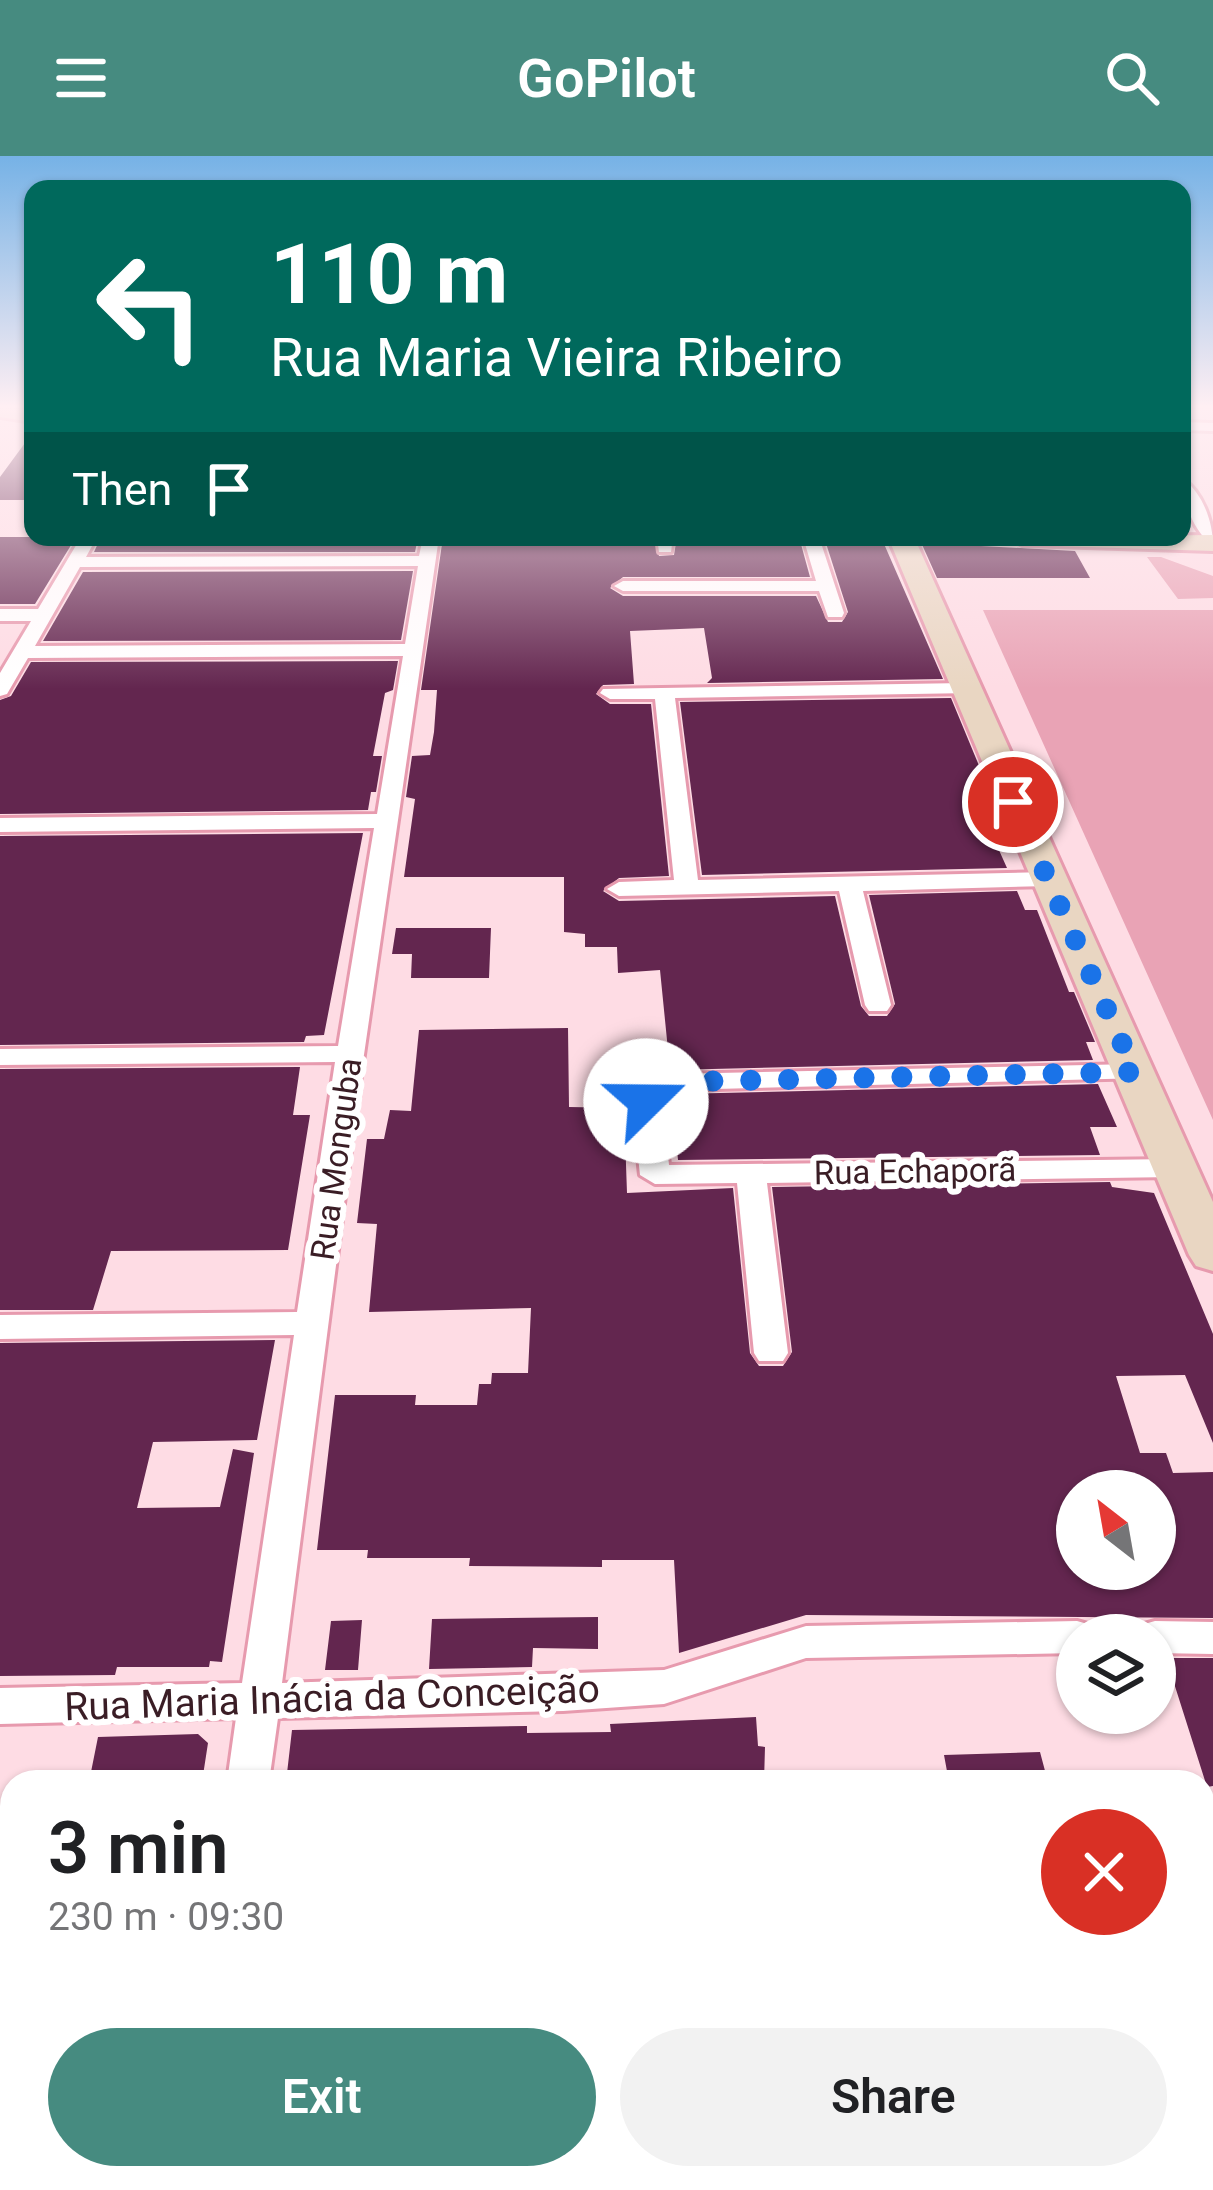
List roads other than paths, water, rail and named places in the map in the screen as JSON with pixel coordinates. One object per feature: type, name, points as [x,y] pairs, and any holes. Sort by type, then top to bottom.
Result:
[{"type":"street","points":[[1191,501],[1213,542]]},
{"type":"street","points":[[0,690],[84,546]]},
{"type":"street","name":"Rua Monguba","points":[[250,1770],[311,1324],[430,546]]},
{"type":"street","points":[[814,546],[835,614]]},
{"type":"street","points":[[905,546],[1213,1255]]},
{"type":"street","points":[[74,562],[427,561]]},
{"type":"street","points":[[623,586],[826,586]]},
{"type":"street","points":[[0,615],[44,615]]},
{"type":"street","points":[[22,652],[413,650]]},
{"type":"street","points":[[610,693],[965,689]]},
{"type":"street","points":[[664,693],[687,887]]},
{"type":"street","points":[[0,825],[385,821]]},
{"type":"street","points":[[620,889],[1048,879]]},
{"type":"street","points":[[849,884],[878,1005]]},
{"type":"street","points":[[0,1057],[351,1054]]},
{"type":"street","name":"Rua Echaporã","points":[[1135,1072],[671,1082],[649,1092],[646,1101],[655,1175],[1175,1168]]},
{"type":"street","points":[[751,1174],[771,1353]]},
{"type":"street","points":[[0,1327],[311,1324]]},
{"type":"street","name":"Rua Maria Inácia da Conceição","points":[[0,1706],[664,1687],[806,1642],[1056,1637]]},
{"type":"street","points":[[1176,1637],[1213,1638]]}]
